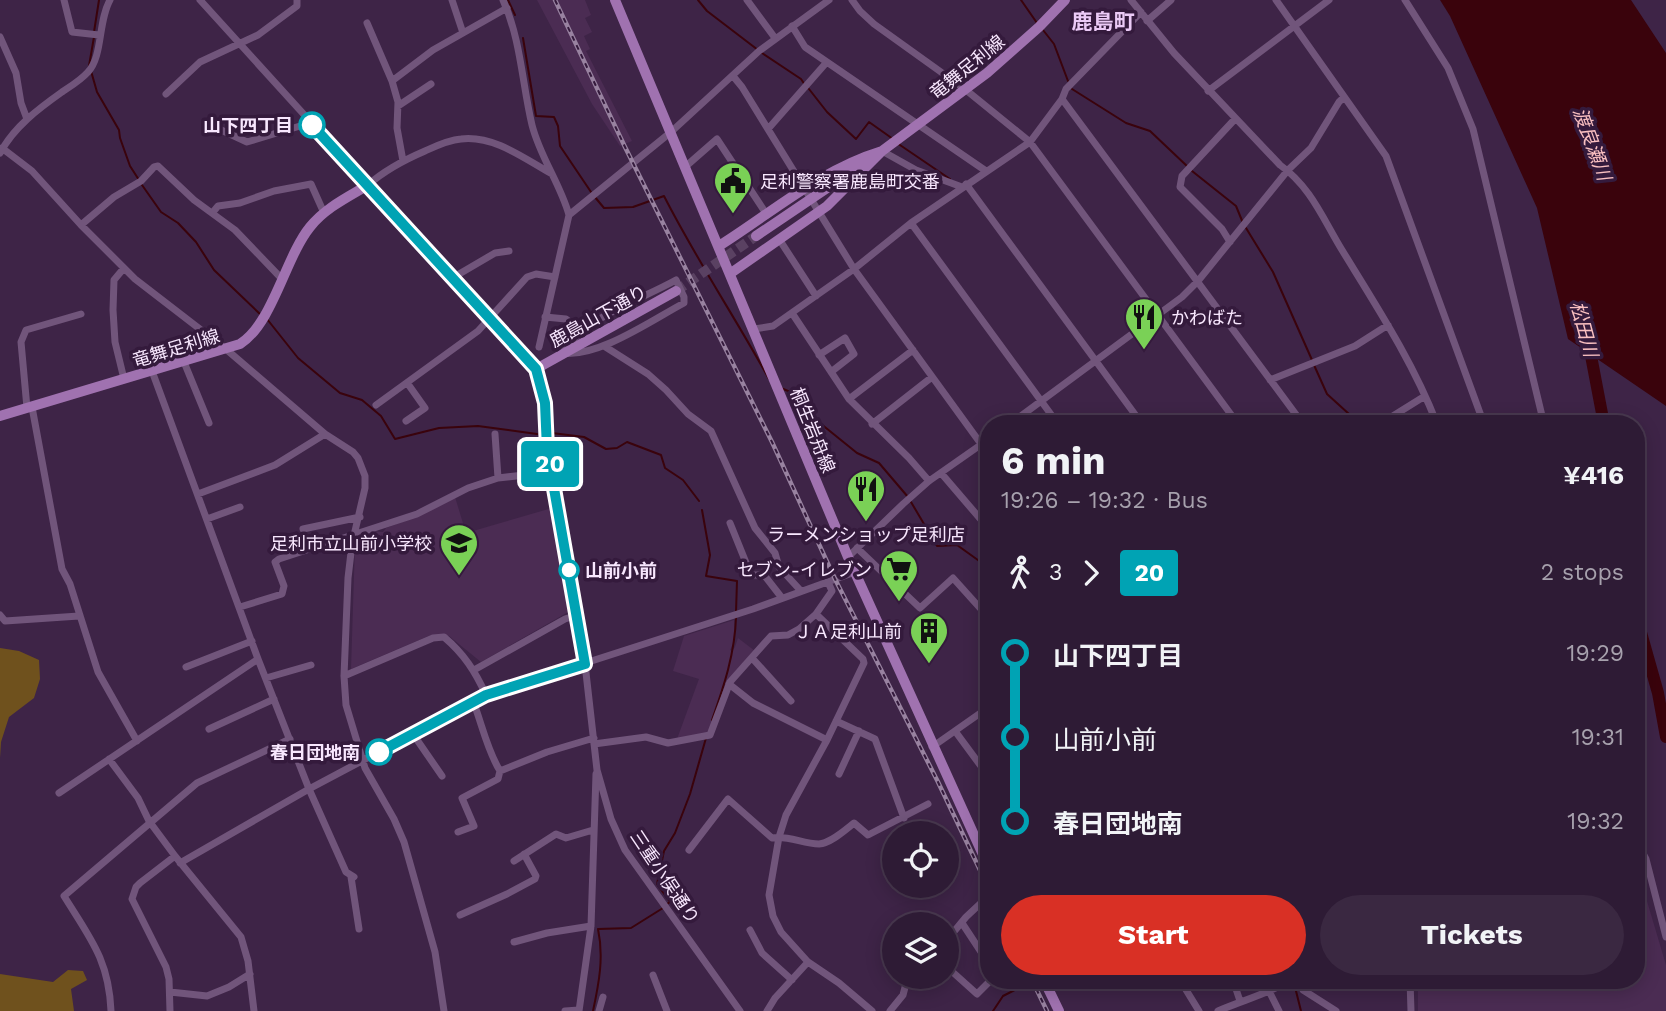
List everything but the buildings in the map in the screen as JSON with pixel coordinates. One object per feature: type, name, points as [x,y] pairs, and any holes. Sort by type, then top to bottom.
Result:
[{"type":"main road","name":"桐生岩舟線","points":[[615,0],[848,557],[980,849]]},
{"type":"main road","name":"竜舞足利線","points":[[731,273],[819,211],[854,181],[882,151],[966,90],[1039,27],[1065,0]]},
{"type":"main road","name":"竜舞足利線","points":[[719,246],[823,176],[857,159],[882,151]]},
{"type":"main road","points":[[756,236],[882,151]]},
{"type":"main road","name":"竜舞足利線","points":[[0,416],[240,344],[253,333],[309,228],[324,213],[368,185]]},
{"type":"main road","name":"三重小俣通り","points":[[368,185],[536,369]]},
{"type":"main road","name":"鹿島山下通り","points":[[536,369],[676,291]]},
{"type":"main road","points":[[1048,989],[1059,1011]]},
{"type":"street","points":[[64,0],[72,32],[99,34]]},
{"type":"street","points":[[110,0],[104,12],[94,62],[87,73],[27,119],[1,151],[32,171],[81,225],[154,295],[227,350],[325,434],[353,452],[362,468],[365,488],[348,578],[344,676],[346,705],[362,761],[404,842],[435,952],[444,1011]]},
{"type":"street","name":"三重小俣通り","points":[[200,0],[368,185]]},
{"type":"street","points":[[166,94],[200,62],[268,28],[297,6],[297,0]]},
{"type":"street","points":[[452,0],[463,33]]},
{"type":"street","points":[[747,0],[775,37]]},
{"type":"street","points":[[569,215],[671,132],[775,37],[830,0]]},
{"type":"street","points":[[852,0],[874,24],[966,90],[1030,142],[1231,415]]},
{"type":"street","points":[[1131,0],[1208,91],[1310,192],[1403,350],[1433,415]]},
{"type":"street","points":[[1147,21],[1171,0]]},
{"type":"street","points":[[1276,0],[1379,143],[1390,164],[1403,208],[1481,415]]},
{"type":"street","points":[[1208,91],[1329,0]]},
{"type":"street","points":[[1405,0],[1448,68],[1473,129],[1542,415]]},
{"type":"street","points":[[392,80],[505,4],[517,36],[539,149],[569,215],[539,347]]},
{"type":"street","points":[[754,329],[772,326],[792,313],[854,269],[911,223],[1030,142],[1062,99],[1066,89],[1141,12]]},
{"type":"street","points":[[367,23],[392,80],[398,106],[397,128],[403,161]]},
{"type":"street","points":[[792,26],[805,47],[826,63],[986,171]]},
{"type":"street","points":[[0,37],[16,73],[21,103],[27,119]]},
{"type":"street","points":[[768,129],[826,63]]},
{"type":"street","points":[[733,76],[812,198],[854,269],[980,443]]},
{"type":"street","points":[[398,106],[431,84]]},
{"type":"street","points":[[1022,415],[1182,297],[1288,170],[1311,148],[1344,97]]},
{"type":"street","points":[[1062,99],[1296,415]]},
{"type":"street","points":[[1230,242],[1222,229],[1180,187],[1181,176],[1235,119]]},
{"type":"street","points":[[206,123],[247,142],[310,123]]},
{"type":"street","points":[[368,185],[403,161],[448,141],[463,138],[476,139],[521,155],[552,174]]},
{"type":"street","points":[[685,167],[717,139],[766,215]]},
{"type":"street","points":[[882,151],[916,170],[964,186],[1136,415]]},
{"type":"street","points":[[81,225],[114,197],[141,181],[158,166],[257,252],[282,279]]},
{"type":"street","points":[[212,212],[218,206],[240,203],[274,191],[311,184],[324,213]]},
{"type":"street","points":[[911,223],[1051,415]]},
{"type":"street","points":[[779,239],[816,296]]},
{"type":"street","points":[[454,277],[495,253],[509,251]]},
{"type":"street","points":[[124,268],[114,280],[113,310],[115,342],[124,379]]},
{"type":"street","points":[[376,405],[463,343],[491,318],[527,277],[536,274],[555,277]]},
{"type":"street","points":[[676,280],[684,303],[604,346],[583,354],[562,354],[581,330],[676,280]]},
{"type":"street","points":[[792,313],[849,399],[929,481]]},
{"type":"street","points":[[81,314],[26,330],[22,342],[29,407],[62,569],[70,584],[98,673],[137,741]]},
{"type":"street","points":[[545,317],[566,319],[581,330]]},
{"type":"street","points":[[1270,380],[1355,346],[1388,325]]},
{"type":"street","points":[[819,355],[845,338],[854,354],[831,372]]},
{"type":"street","points":[[604,346],[648,374],[688,414],[711,431],[755,528],[775,554],[779,567],[801,591]]},
{"type":"street","points":[[849,399],[913,350]]},
{"type":"street","points":[[184,362],[209,423]]},
{"type":"street","name":"三重小俣通り","points":[[536,369],[545,403],[547,449],[585,664],[597,770],[611,819],[625,850],[740,1011]]},
{"type":"street","points":[[152,372],[309,789],[345,872],[352,877],[359,929]]},
{"type":"street","points":[[872,424],[932,377]]},
{"type":"street","points":[[406,421],[425,408],[408,384]]},
{"type":"street","points":[[1394,415],[1425,396]]},
{"type":"street","points":[[198,494],[275,465],[325,434]]},
{"type":"street","points":[[495,435],[498,478]]},
{"type":"street","points":[[848,557],[929,481],[980,445]]},
{"type":"street","points":[[240,607],[282,594],[285,586],[275,562],[279,559],[417,514],[468,488],[498,478],[551,472]]},
{"type":"street","points":[[940,473],[980,519]]},
{"type":"street","points":[[207,519],[240,507]]},
{"type":"street","points":[[303,529],[360,517]]},
{"type":"street","points":[[730,523],[751,575],[764,575],[782,598]]},
{"type":"street","points":[[858,548],[920,608],[953,578],[980,608]]},
{"type":"street","points":[[170,1011],[166,967],[132,899],[140,883],[177,860],[486,695],[855,572]]},
{"type":"street","points":[[500,771],[547,752],[594,741],[646,737],[668,743],[710,734],[729,684],[771,636],[788,635],[816,614],[832,590],[828,582]]},
{"type":"street","points":[[816,614],[864,663],[827,740],[786,815],[779,837],[769,905],[781,932],[808,962],[839,983],[872,1011]]},
{"type":"street","points":[[0,615],[5,621],[79,616]]},
{"type":"street","points":[[474,670],[565,619],[577,615]]},
{"type":"street","points":[[344,676],[433,638],[444,638],[462,652],[486,695]]},
{"type":"street","points":[[186,667],[252,641]]},
{"type":"street","points":[[751,658],[791,701]]},
{"type":"street","points":[[59,793],[258,659]]},
{"type":"street","points":[[266,678],[311,665]]},
{"type":"street","points":[[729,684],[753,703],[827,740]]},
{"type":"street","points":[[209,729],[274,699]]},
{"type":"street","points":[[458,832],[474,826],[462,798],[498,779],[500,771],[491,757],[485,730],[473,701]]},
{"type":"street","points":[[932,747],[980,713]]},
{"type":"street","points":[[836,721],[875,739],[904,818]]},
{"type":"street","points":[[839,774],[859,731]]},
{"type":"street","points":[[955,731],[980,765]]},
{"type":"street","points":[[413,734],[442,776]]},
{"type":"street","points":[[111,1011],[109,984],[103,959],[64,896],[149,821],[203,779],[290,739]]},
{"type":"street","points":[[109,759],[138,797],[149,821],[177,860],[246,947],[252,1010]]},
{"type":"street","points":[[565,1011],[579,1011],[591,926],[597,770]]},
{"type":"street","points":[[689,850],[728,799],[766,836],[819,844],[827,842],[854,823],[868,835],[928,804]]},
{"type":"street","points":[[514,861],[556,834],[566,838],[593,830]]},
{"type":"street","points":[[460,915],[535,878],[524,854]]},
{"type":"street","points":[[1645,857],[1666,937]]},
{"type":"street","points":[[959,926],[980,904]]},
{"type":"street","points":[[962,923],[980,950]]},
{"type":"street","points":[[514,942],[559,930],[591,926]]},
{"type":"street","points":[[750,930],[762,953],[792,980]]},
{"type":"street","points":[[767,1011],[808,962]]},
{"type":"street","points":[[170,992],[207,996],[250,974]]},
{"type":"street","points":[[653,975],[667,1011]]},
{"type":"street","points":[[959,978],[977,995],[983,989]]},
{"type":"street","points":[[890,1011],[905,989]]},
{"type":"street","points":[[1186,989],[1199,1011]]},
{"type":"street","points":[[1236,989],[1240,1001]]},
{"type":"street","points":[[1218,1011],[1240,1001],[1270,993],[1274,989]]},
{"type":"street","points":[[1303,989],[1336,1011]]},
{"type":"street","points":[[1410,989],[1411,1011]]},
{"type":"street","points":[[1270,993],[1279,1011]]},
{"type":"street","points":[[599,1011],[603,997]]},
{"type":"shaded area","points":[[537,0],[585,0],[591,15],[585,18],[592,32],[584,36],[590,49],[586,51],[632,141],[620,146],[592,104]]},
{"type":"shaded area","name":"足利市立山前小学校","points":[[455,497],[466,533],[552,508],[570,611],[481,662],[449,636],[431,635],[351,669],[355,544],[358,537],[371,531],[383,532],[386,528],[418,516]]},
{"type":"shaded area","points":[[734,620],[734,642],[730,650],[735,647],[738,638],[755,651],[725,686],[709,733],[677,739],[699,679],[673,671],[684,636]]},
{"type":"shaded area","points":[[0,648],[19,651],[39,660],[40,679],[34,698],[9,717],[1,742],[0,758]]},
{"type":"shaded area","points":[[1645,894],[1666,965],[1666,1011],[1418,1011],[1418,989],[1645,989]]},
{"type":"shaded area","points":[[68,970],[83,971],[87,980],[71,989],[74,1011],[0,1011],[0,974],[53,982]]},
{"type":"water","name":"渡良瀬川","points":[[1440,0],[1631,0],[1666,53],[1666,406],[1568,339],[1537,208],[1450,16]]},
{"type":"waterway","points":[[94,32],[99,0]]},
{"type":"waterway","points":[[508,0],[515,15]]},
{"type":"waterway","points":[[698,0],[707,11],[758,50]]},
{"type":"waterway","points":[[1021,0],[1037,23]]},
{"type":"waterway","points":[[1043,30],[1054,44],[1068,81]]},
{"type":"waterway","points":[[89,66],[94,37]]},
{"type":"waterway","points":[[523,38],[536,116],[554,117],[560,146],[591,192]]},
{"type":"waterway","points":[[762,53],[801,79],[805,85]]},
{"type":"waterway","points":[[91,71],[97,92],[119,130],[130,166],[139,180]]},
{"type":"waterway","points":[[809,89],[827,112],[856,139],[869,122],[893,139]]},
{"type":"waterway","points":[[1072,89],[1126,123],[1150,131],[1188,167]]},
{"type":"waterway","points":[[897,143],[950,179]]},
{"type":"waterway","points":[[1192,171],[1236,206],[1243,223]]},
{"type":"waterway","points":[[142,185],[161,212],[178,223],[196,242],[214,270],[260,314]]},
{"type":"waterway","points":[[594,196],[604,208],[633,207],[664,196],[769,379]]},
{"type":"waterway","points":[[1246,228],[1273,272],[1312,360]]},
{"type":"waterway","points":[[267,319],[298,358],[340,393],[362,400],[381,416],[395,439],[439,428],[478,426],[537,434]]},
{"type":"waterway","name":"松田川","points":[[1588,340],[1602,415]]},
{"type":"waterway","points":[[1314,365],[1327,394],[1350,415]]},
{"type":"waterway","points":[[781,388],[788,391],[805,411],[857,453],[879,463],[908,497]]},
{"type":"waterway","points":[[552,433],[584,437],[606,449],[617,448],[627,442],[661,455],[665,468],[683,480],[699,501]]},
{"type":"waterway","points":[[911,502],[937,546],[957,545],[980,562]]},
{"type":"waterway","points":[[702,510],[710,555],[706,576],[737,581],[736,612]]},
{"type":"waterway","points":[[712,720],[725,682],[736,617]]},
{"type":"waterway","name":"松田川","points":[[1645,647],[1658,693],[1666,737]]},
{"type":"waterway","points":[[667,904],[670,902],[657,884],[664,851],[675,833],[690,794],[706,738]]},
{"type":"waterway","points":[[593,1011],[601,960],[598,929],[631,928],[663,908]]},
{"type":"waterway","points":[[993,1011],[1003,996],[1017,989]]},
{"type":"waterway","points":[[1296,989],[1301,1011]]},
{"type":"tunnel","points":[[676,291],[756,236]]},
{"type":"railway","points":[[555,0],[772,442],[835,579],[980,870]]},
{"type":"railway","points":[[1036,989],[1047,1011]]},
{"type":"bus line","name":"20","points":[[312,125],[536,369],[545,403],[547,449],[585,664],[486,695],[379,752]]},
{"type":"place","name":"山下四丁目","points":[[312,125]]},
{"type":"place","name":"足利警察署鹿島町交番","points":[[733,215]]},
{"type":"place","name":"かわばた","points":[[1144,351]]},
{"type":"place","name":"ラーメンショップ足利店","points":[[866,523]]},
{"type":"place","name":"山前小前","points":[[569,570]]},
{"type":"place","name":"足利市立山前小学校","points":[[459,577]]},
{"type":"place","name":"セブン-イレブン","points":[[899,603]]},
{"type":"place","name":"ＪＡ足利山前","points":[[929,665]]},
{"type":"place","name":"春日団地南","points":[[379,752]]},
{"type":"district","name":"鹿島町","points":[[1103,21]]}]
